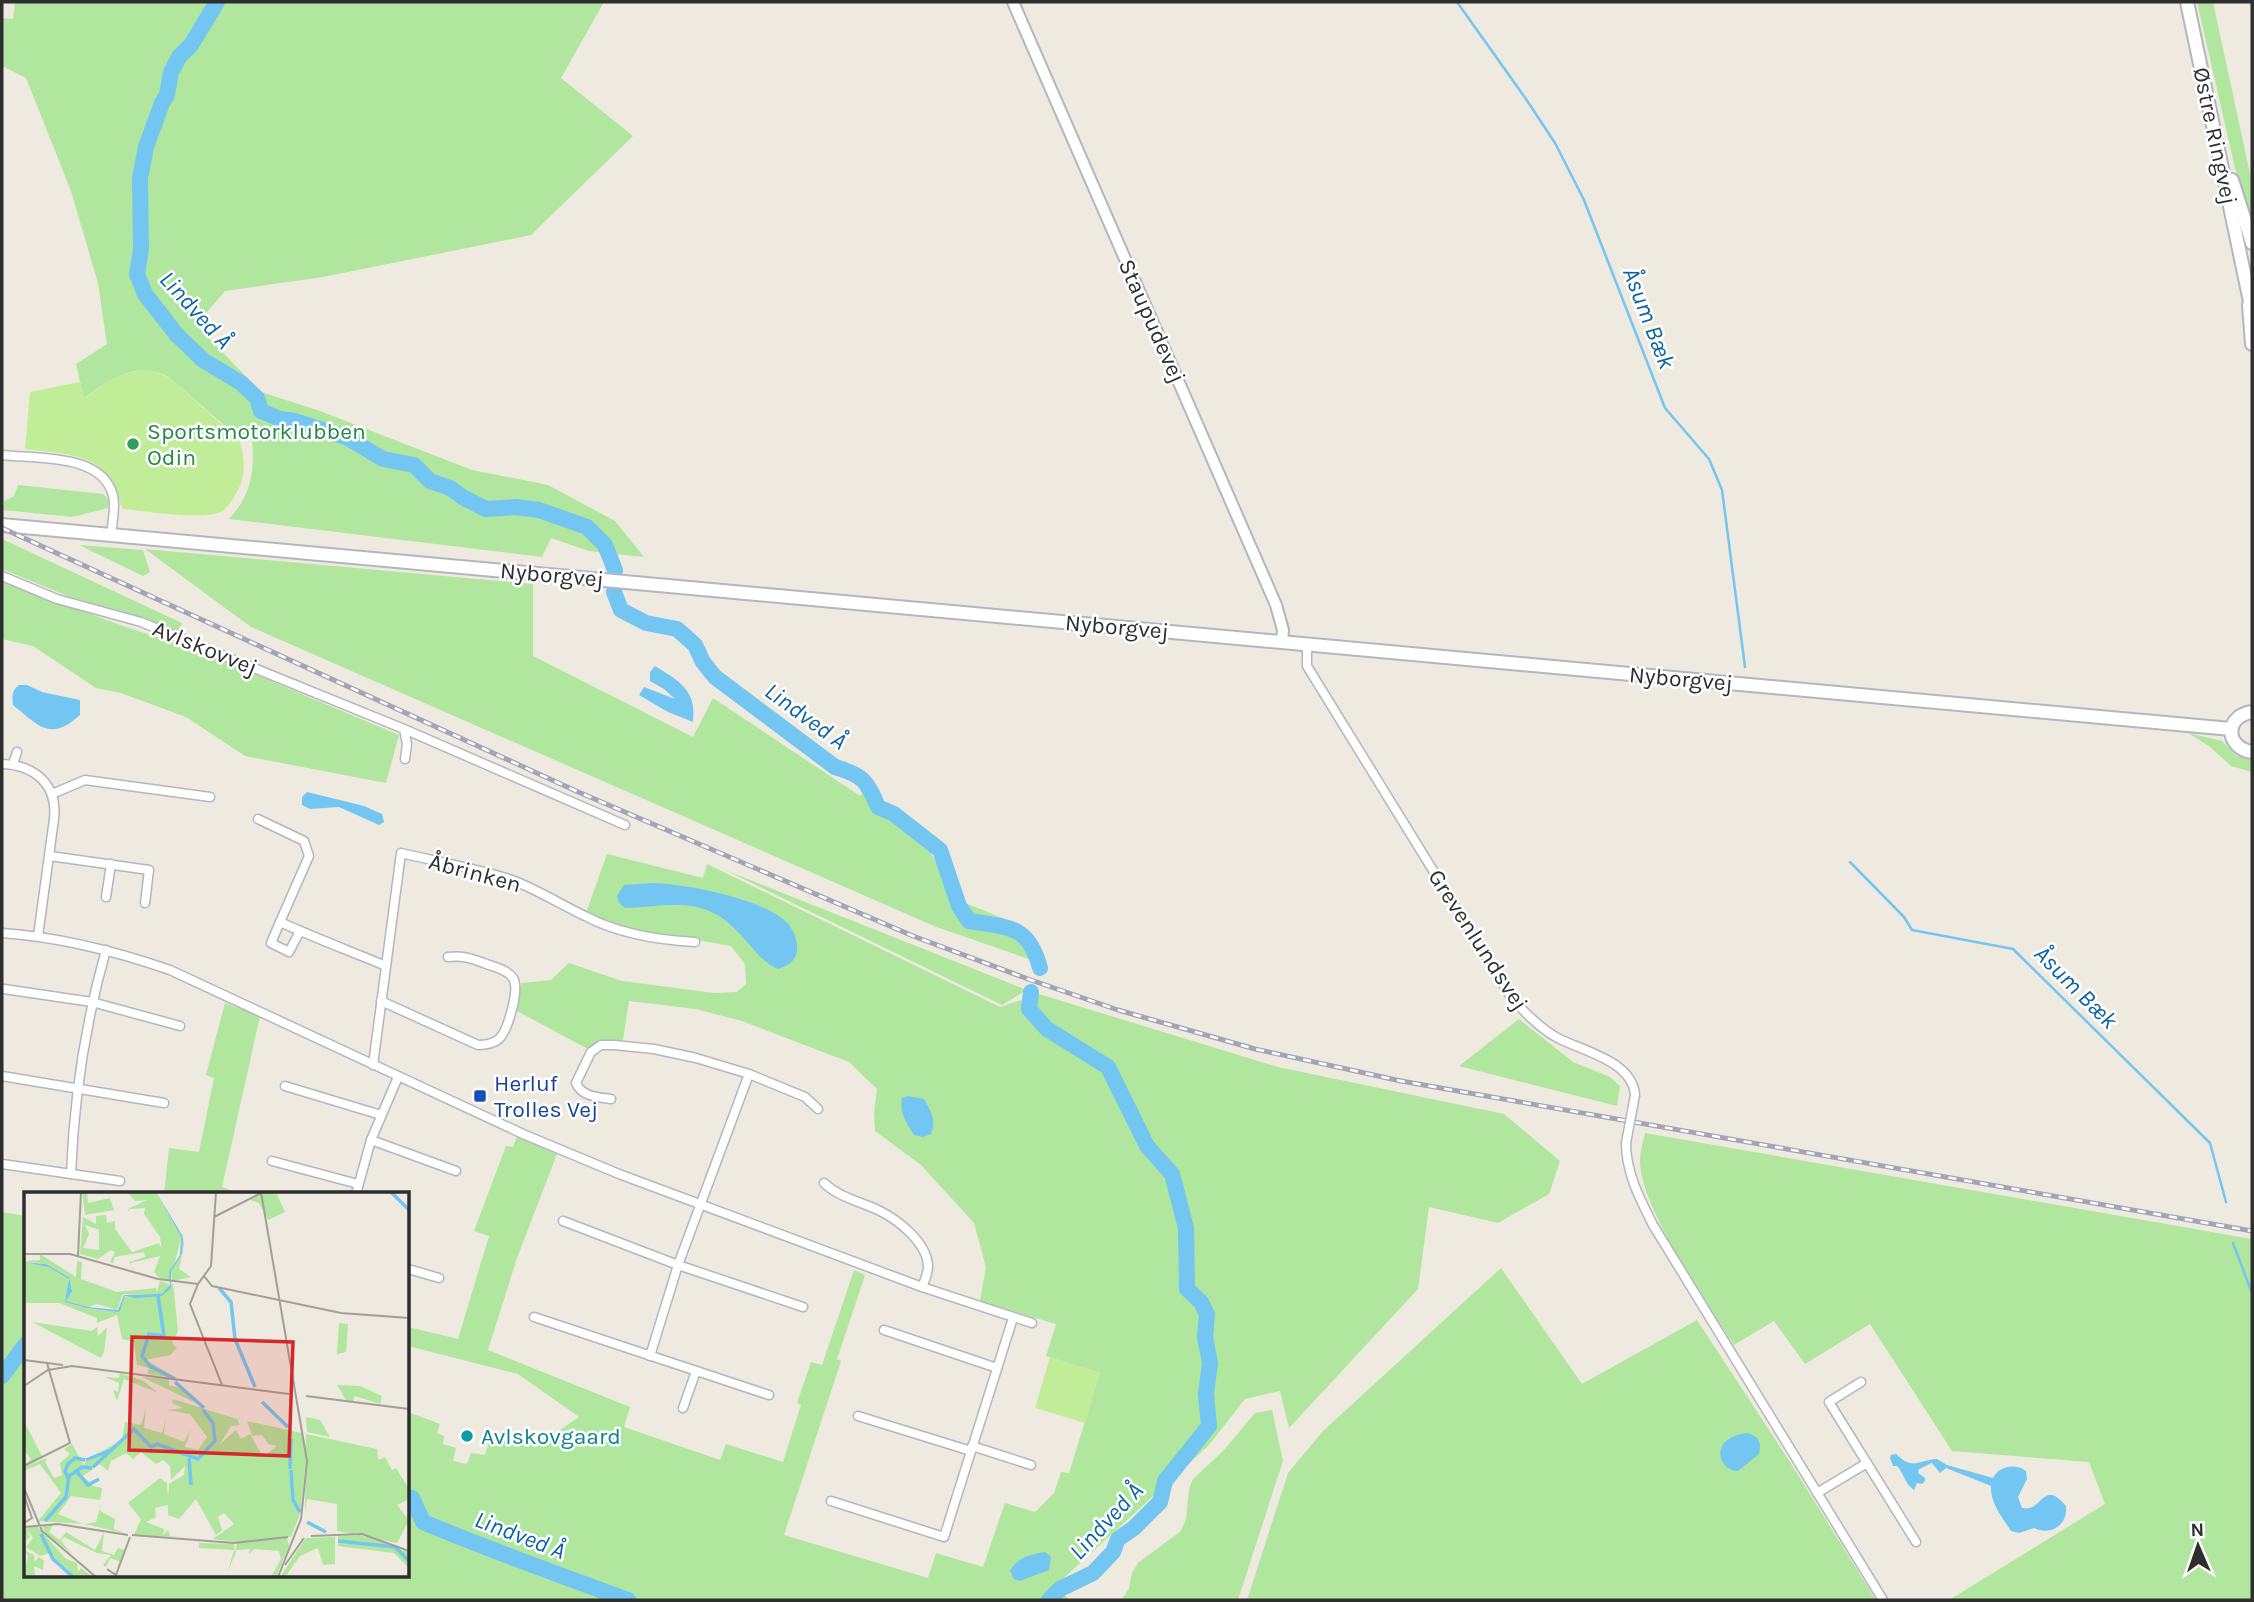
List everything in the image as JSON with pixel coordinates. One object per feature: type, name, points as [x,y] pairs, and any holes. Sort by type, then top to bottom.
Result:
[{"type":"main road","name":"Østre Ringvej","points":[[2186,2],[2252,311]]},
{"type":"main road","points":[[2212,119],[2252,243]]},
{"type":"main road","points":[[2249,294],[2252,344]]},
{"type":"main road","name":"Nyborgvej","points":[[2,525],[2231,729]]},
{"type":"main road","points":[[2251,711],[2241,715],[2231,729],[2236,745],[2243,751],[2252,752]]},
{"type":"street","name":"Staupudevej","points":[[1013,2],[1276,605],[1283,630],[1282,642]]},
{"type":"street","points":[[2,455],[79,462],[96,469],[113,496],[111,535]]},
{"type":"street","name":"Avlskovvej","points":[[2,576],[57,599],[141,622],[404,729],[625,825]]},
{"type":"street","name":"Grevenlundsvej","points":[[1307,645],[1307,666],[1511,997],[1531,1019],[1554,1036],[1615,1065],[1630,1079],[1634,1095],[1626,1158],[1633,1184],[1653,1225],[1883,1600]]},
{"type":"street","points":[[404,729],[407,744],[405,759]]},
{"type":"street","points":[[13,764],[16,752]]},
{"type":"street","points":[[2,764],[13,764],[32,770],[40,776],[52,794],[55,811],[38,936]]},
{"type":"street","points":[[52,794],[85,780],[210,797]]},
{"type":"street","points":[[258,819],[304,841],[309,856],[271,943],[289,952],[300,931]]},
{"type":"street","name":"Åbrinken","points":[[373,1065],[401,853],[509,879],[587,918],[631,933],[666,941],[695,942]]},
{"type":"street","points":[[50,856],[149,870],[145,903]]},
{"type":"street","points":[[106,897],[111,864]]},
{"type":"street","points":[[280,922],[386,967]]},
{"type":"street","points":[[2,933],[38,936],[106,950],[170,970],[523,1134],[699,1205],[922,1287],[1031,1323]]},
{"type":"street","points":[[71,1174],[77,1087],[92,1002],[106,950]]},
{"type":"street","points":[[382,1001],[478,1045],[499,1039],[516,997],[517,986],[513,977],[463,955],[448,957]]},
{"type":"street","points":[[4,989],[92,1002],[180,1027]]},
{"type":"street","points":[[611,1099],[590,1096],[581,1091],[576,1083],[591,1052],[607,1044],[653,1049],[696,1058],[749,1074],[805,1097],[818,1109]]},
{"type":"street","points":[[650,1356],[699,1205],[749,1074]]},
{"type":"street","points":[[2,1076],[164,1103]]},
{"type":"street","points":[[356,1192],[371,1140],[398,1077]]},
{"type":"street","points":[[285,1086],[381,1115]]},
{"type":"street","points":[[371,1140],[456,1171]]},
{"type":"street","points":[[272,1161],[358,1184]]},
{"type":"street","points":[[2,1164],[120,1181]]},
{"type":"street","points":[[824,1183],[835,1193],[887,1215],[907,1231],[927,1261],[927,1274],[922,1287]]},
{"type":"street","points":[[563,1222],[678,1265],[803,1307]]},
{"type":"street","points":[[410,1270],[439,1278]]},
{"type":"street","points":[[534,1317],[769,1395]]},
{"type":"street","points":[[831,1502],[944,1537],[1013,1318]]},
{"type":"street","points":[[884,1331],[997,1368]]},
{"type":"street","points":[[684,1408],[696,1371]]},
{"type":"street","points":[[1861,1382],[1829,1402],[1916,1542]]},
{"type":"street","points":[[858,1416],[1031,1465]]},
{"type":"street","points":[[1818,1493],[1867,1463]]},
{"type":"green space","points":[[15,2],[604,2],[561,78],[633,136],[531,235],[323,277],[225,291],[196,325],[261,392],[320,411],[472,470],[548,485],[615,521],[644,557],[589,551],[551,538],[542,557],[229,519],[242,501],[250,482],[252,440],[233,433],[170,378],[158,373],[136,371],[125,374],[84,398],[76,364],[107,344],[98,283],[71,191],[26,78],[2,66],[2,18],[13,19]]},
{"type":"green space","points":[[2197,2],[2213,2],[2252,183],[2252,227],[2235,168]]},
{"type":"green space","name":"Sportsmotorklubben Odin","points":[[150,370],[170,378],[239,440],[243,476],[236,494],[223,511],[190,515],[123,509],[110,479],[94,463],[72,455],[25,449],[30,392],[80,382],[85,398],[115,378],[131,372]]},
{"type":"green space","points":[[18,485],[103,494],[108,499],[108,508],[72,517],[3,510],[4,501],[14,496]]},
{"type":"green space","points":[[2,539],[182,623],[178,632],[143,617],[70,597],[2,569]]},
{"type":"green space","points":[[79,545],[143,550],[150,572],[143,576]]},
{"type":"green space","points":[[145,549],[533,584],[533,656],[693,737],[713,698],[860,796],[863,792],[927,846],[956,899],[1017,924],[1037,962],[934,926],[251,627]]},
{"type":"green space","points":[[2,581],[197,650],[399,735],[386,783],[245,756],[186,717],[121,693],[96,688],[33,646],[2,639]]},
{"type":"green space","points":[[2188,733],[2222,741],[2235,755],[2252,761],[2252,772],[2231,766],[2209,746]]},
{"type":"green space","points":[[607,854],[703,878],[707,864],[1000,1007],[1039,994],[1278,1067],[1504,1114],[1560,1161],[1549,1194],[1498,1223],[1429,1207],[1418,1289],[1289,1428],[1280,1391],[1245,1399],[1209,1445],[1056,1585],[1069,1600],[2,1600],[2,1212],[24,1216],[24,1578],[410,1578],[410,1413],[440,1424],[437,1433],[444,1436],[443,1444],[456,1448],[453,1461],[467,1464],[471,1453],[485,1455],[491,1436],[537,1446],[579,1417],[518,1374],[410,1347],[410,1327],[458,1339],[489,1236],[474,1231],[506,1146],[513,1147],[517,1136],[557,1154],[517,1258],[488,1350],[630,1407],[624,1427],[720,1460],[726,1444],[783,1462],[801,1405],[797,1403],[811,1362],[822,1365],[854,1270],[865,1275],[837,1359],[841,1361],[784,1535],[928,1578],[936,1553],[983,1567],[1005,1503],[1035,1512],[1054,1493],[1061,1472],[1069,1473],[1100,1373],[1046,1356],[1056,1324],[980,1301],[986,1267],[974,1223],[921,1165],[875,1131],[877,1089],[849,1062],[742,1021],[696,1009],[629,1001],[623,1040],[599,1040],[588,1049],[515,1010],[521,983],[551,980],[569,963],[622,981],[714,993],[737,992],[746,984],[745,964],[731,946],[633,929],[586,913]]},
{"type":"green space","points":[[725,870],[1027,990],[1002,1005]]},
{"type":"green space","points":[[225,1003],[260,1016],[222,1187],[230,1192],[164,1192],[169,1148],[199,1152],[214,1078],[206,1075]]},
{"type":"green space","points":[[1519,1019],[1573,1062],[1610,1077],[1620,1086],[1617,1106],[1459,1066]]},
{"type":"green space","points":[[1645,1133],[2252,1239],[2252,1600],[1949,1600],[2105,1504],[2089,1462],[1952,1451],[1870,1324],[1805,1364],[1774,1321],[1734,1345],[1677,1254],[1651,1203],[1640,1160]]},
{"type":"green space","points":[[1501,1268],[1582,1384],[1697,1320],[1876,1600],[1247,1600],[1288,1473],[1323,1431]]},
{"type":"green space","points":[[1050,1357],[1100,1373],[1085,1423],[1035,1408]]},
{"type":"green space","points":[[1272,1410],[1283,1461],[1238,1600],[1121,1600],[1129,1589],[1132,1573],[1138,1563],[1181,1531],[1186,1519],[1189,1489],[1193,1479],[1224,1450],[1255,1413]]},
{"type":"water","points":[[655,666],[679,682],[689,694],[694,711],[693,722],[668,712],[639,695],[644,687],[675,699],[650,681],[650,672]]},
{"type":"water","points":[[19,685],[80,700],[80,715],[61,728],[52,729],[38,725],[13,705],[13,694]]},
{"type":"water","points":[[307,792],[364,806],[382,814],[384,822],[379,825],[339,807],[310,809],[302,805],[302,797]]},
{"type":"water","points":[[653,883],[721,894],[771,911],[786,922],[793,932],[797,943],[794,959],[778,969],[772,966],[725,920],[712,912],[686,905],[625,908],[619,903],[617,896],[624,885]]},
{"type":"water","points":[[908,1096],[924,1099],[933,1120],[931,1134],[923,1137],[914,1135],[909,1127],[901,1103],[902,1098]]},
{"type":"water","points":[[1746,1433],[1754,1435],[1758,1440],[1759,1454],[1738,1471],[1733,1470],[1722,1461],[1720,1452],[1729,1439]]},
{"type":"water","points":[[1896,1454],[1907,1462],[1937,1459],[1947,1465],[1993,1478],[2003,1468],[2022,1469],[2026,1471],[2027,1479],[2018,1497],[2022,1508],[2029,1508],[2047,1495],[2052,1495],[2066,1506],[2064,1519],[2052,1530],[2034,1528],[2019,1533],[2011,1531],[1995,1504],[1991,1486],[1946,1468],[1940,1473],[1932,1463],[1919,1469],[1918,1473],[1925,1481],[1922,1484],[1917,1483],[1914,1490],[1897,1466],[1893,1466],[1890,1458]]},
{"type":"water","points":[[1045,1552],[1051,1557],[1049,1570],[1020,1581],[1014,1579],[1010,1571],[1020,1560]]},
{"type":"waterway","name":"Lindved Å","points":[[217,2],[171,72],[167,95],[146,147],[140,178],[141,249],[137,274],[145,294],[176,334],[203,360],[241,383],[257,398],[261,411],[348,438],[383,459],[414,465],[430,481],[450,488],[486,509],[516,507],[539,510],[587,527],[605,545],[615,570]]},
{"type":"waterway","name":"Åsum Bæk","points":[[1457,2],[1555,143],[1584,200],[1665,408],[1709,459],[1722,490],[1745,667]]},
{"type":"waterway","name":"Lindved Å","points":[[614,592],[621,610],[646,623],[677,629],[695,645],[703,662],[715,677],[835,767],[863,780],[878,807],[894,814],[940,850],[959,906],[969,921],[1006,927],[1023,936],[1035,954],[1040,968]]},
{"type":"waterway","name":"Åsum Bæk","points":[[1850,862],[1904,917],[1912,930],[2013,949],[2210,1143],[2226,1202]]},
{"type":"waterway","name":"Lindved Å","points":[[1031,992],[1029,1009],[1047,1029],[1108,1067],[1147,1146],[1172,1174],[1186,1228],[1187,1289],[1201,1302],[1207,1314],[1205,1337],[1210,1363],[1206,1394],[1209,1426],[1165,1481],[1160,1502],[1134,1528],[1118,1539],[1113,1552],[1093,1573],[1060,1589],[1049,1600]]},
{"type":"waterway","name":"Åsum Bæk","points":[[2233,1243],[2252,1293]]},
{"type":"waterway","name":"Lindved Å","points":[[2,1376],[24,1347]]},
{"type":"waterway","name":"Lindved Å","points":[[410,1498],[423,1522],[628,1600]]},
{"type":"railway","points":[[2,528],[576,791],[913,936],[1118,1010],[1255,1049],[1401,1081],[2252,1231]]},
{"type":"place","name":"Sportsmotorklubben Odin","points":[[133,444]]},
{"type":"place","name":"Herluf Trolles Vej","points":[[480,1096]]},
{"type":"place","name":"Avlskovgaard","points":[[467,1436]]}]
